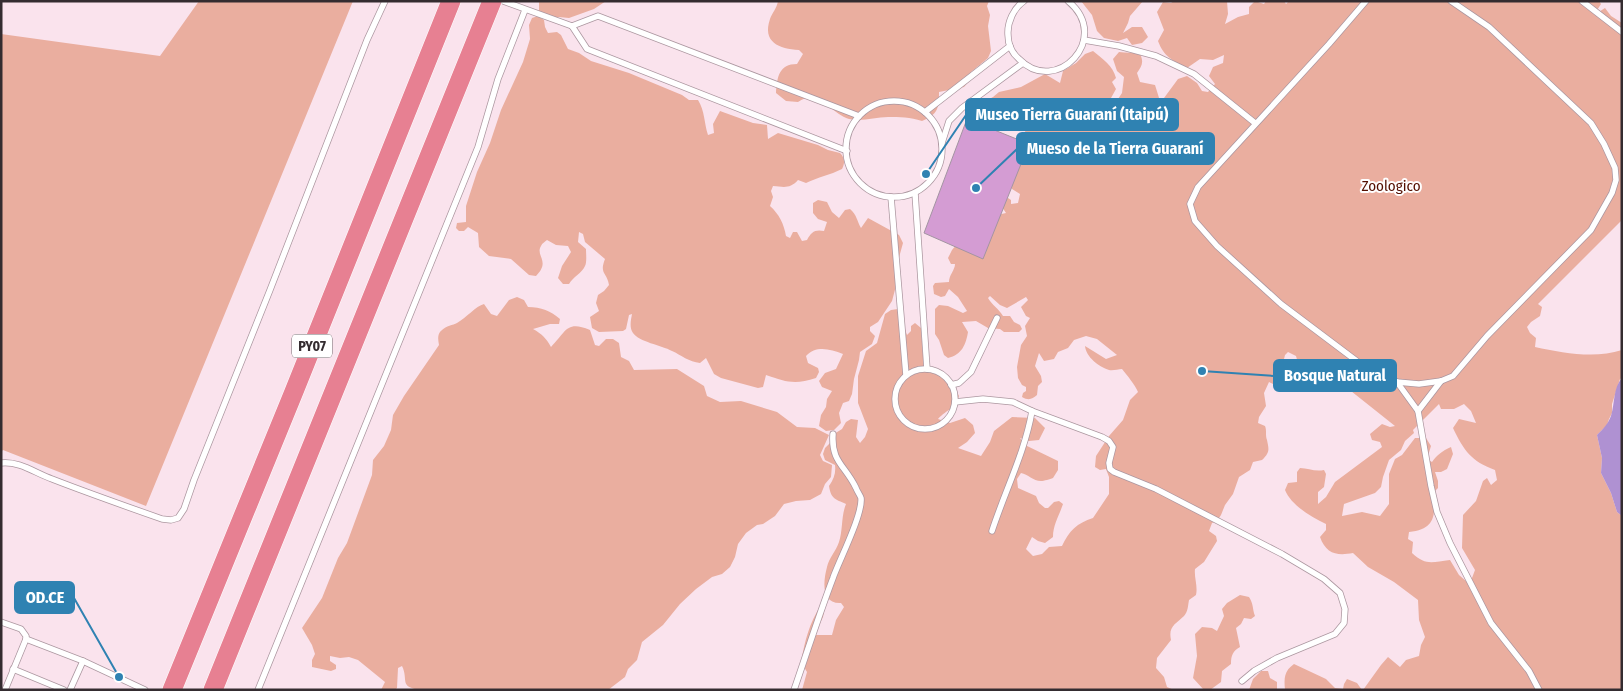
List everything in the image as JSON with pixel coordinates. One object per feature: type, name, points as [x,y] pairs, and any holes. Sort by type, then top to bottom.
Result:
[{"type":"highway","name":"PY07","points":[[172,690],[451,1]]},
{"type":"highway","name":"PY07","points":[[214,690],[492,1]]},
{"type":"lane","points":[[1,463],[9,462],[21,465],[50,479],[162,519],[178,518],[184,509],[367,40],[385,1]]},
{"type":"lane","points":[[503,1],[572,26],[587,49],[847,151]]},
{"type":"lane","points":[[1016,1],[1016,9]]},
{"type":"lane","points":[[1024,1],[1016,9],[1009,23],[1010,46],[1023,63],[1034,69],[1047,71],[1060,69],[1071,62],[1080,52],[1084,40],[1084,28],[1081,17],[1075,7],[1068,1]]},
{"type":"lane","points":[[1366,1],[1198,187],[1190,204],[1195,222],[1217,246],[1281,304],[1358,362],[1397,382],[1419,384],[1441,381],[1453,376],[1487,336],[1591,230],[1612,193],[1619,166],[1591,123],[1489,27],[1451,1]]},
{"type":"lane","points":[[1582,1],[1622,32]]},
{"type":"lane","points":[[258,690],[478,147],[498,79],[525,10]]},
{"type":"lane","points":[[572,26],[598,16],[859,116]]},
{"type":"lane","points":[[1084,40],[1119,46],[1156,56],[1194,74],[1255,124]]},
{"type":"lane","points":[[925,112],[1010,46]]},
{"type":"lane","points":[[942,143],[936,126],[925,112],[913,105],[899,101],[884,102],[871,107],[859,116],[850,133],[847,151],[849,165],[856,177],[866,187],[878,194],[891,197],[903,196],[914,192],[927,184],[936,172],[942,158],[942,143],[949,121],[962,108],[1023,63]]},
{"type":"lane","points":[[914,192],[928,369]]},
{"type":"lane","points":[[891,197],[906,375]]},
{"type":"lane","points":[[951,385],[959,383],[971,372],[997,318]]},
{"type":"lane","points":[[928,369],[941,374],[951,385],[954,393],[954,402],[952,412],[938,426],[919,428],[910,425],[902,419],[897,411],[895,391],[899,382],[906,375],[916,370],[928,369]]},
{"type":"lane","points":[[1418,411],[1441,381]]},
{"type":"lane","points":[[1397,382],[1418,411],[1437,512],[1450,544],[1492,623],[1528,671],[1539,690]]},
{"type":"lane","points":[[954,402],[982,399],[1013,402],[1032,411],[1102,436],[1113,447],[1109,464],[1110,469],[1114,472],[1156,489],[1282,554],[1324,579],[1340,593],[1345,609],[1344,623],[1335,634],[1277,658],[1254,671],[1242,681]]},
{"type":"lane","points":[[992,531],[1027,437],[1032,411]]},
{"type":"lane","points":[[794,690],[860,507],[861,498],[833,451],[833,434]]},
{"type":"lane","points":[[1,622],[21,629],[26,636],[6,690]]},
{"type":"lane","points":[[26,639],[83,661],[145,690]]},
{"type":"lane","points":[[70,690],[83,661]]},
{"type":"lane","points":[[14,669],[64,690]]},
{"type":"green space","points":[[199,1],[353,1],[146,506],[3,450],[1,452],[1,34],[160,56]]},
{"type":"green space","points":[[539,1],[606,1],[594,9],[569,18],[546,19],[539,11]]},
{"type":"green space","points":[[778,1],[989,1],[987,6],[990,15],[988,26],[991,51],[988,58],[971,72],[970,80],[964,87],[939,92],[939,103],[936,110],[931,116],[922,121],[897,117],[849,119],[818,99],[812,97],[798,102],[786,101],[776,93],[780,73],[786,66],[797,64],[803,54],[799,50],[779,46],[770,39],[768,27]]},
{"type":"green space","points":[[1081,1],[1143,1],[1130,16],[1123,33],[1132,27],[1142,27],[1148,37],[1142,43],[1132,45],[1127,38],[1118,41],[1104,38],[1097,31],[1092,15]]},
{"type":"green space","name":"Zoologico","points":[[1174,1],[1227,1],[1228,14],[1225,24],[1249,14],[1249,7],[1255,1],[1264,4],[1266,1],[1284,1],[1286,4],[1289,1],[1599,1],[1601,4],[1594,15],[1605,8],[1611,16],[1622,23],[1622,220],[1538,304],[1542,307],[1540,316],[1527,327],[1536,338],[1535,347],[1590,355],[1622,350],[1622,378],[1620,379],[1612,404],[1612,413],[1607,425],[1597,435],[1602,458],[1601,473],[1611,493],[1617,512],[1622,516],[1622,690],[1363,690],[1388,657],[1400,667],[1406,660],[1419,656],[1425,637],[1419,620],[1418,600],[1394,582],[1368,567],[1353,553],[1337,554],[1325,547],[1320,537],[1326,530],[1326,524],[1297,506],[1285,490],[1288,483],[1297,482],[1297,472],[1300,468],[1324,470],[1326,474],[1324,487],[1318,492],[1318,504],[1326,497],[1335,482],[1382,447],[1380,442],[1372,440],[1370,434],[1382,424],[1390,427],[1395,426],[1317,364],[1315,367],[1307,370],[1302,378],[1294,380],[1290,376],[1298,363],[1296,356],[1288,352],[1285,355],[1278,383],[1273,384],[1269,382],[1264,393],[1266,406],[1259,417],[1258,423],[1266,428],[1268,453],[1262,460],[1253,462],[1250,470],[1239,477],[1233,494],[1221,515],[1217,521],[1212,523],[1209,531],[1216,536],[1217,541],[1204,562],[1195,569],[1196,595],[1189,600],[1185,614],[1172,628],[1171,640],[1157,658],[1156,668],[1164,677],[1167,687],[1174,690],[802,690],[807,672],[801,662],[813,619],[821,605],[825,607],[823,617],[814,635],[832,635],[836,620],[844,607],[841,603],[830,600],[824,585],[829,561],[839,542],[846,504],[836,500],[831,494],[829,486],[834,476],[835,465],[825,460],[823,454],[834,434],[842,429],[846,422],[851,419],[858,420],[856,437],[860,443],[865,437],[868,429],[858,403],[858,376],[866,351],[877,343],[885,314],[891,310],[898,309],[907,335],[911,331],[911,326],[915,323],[921,328],[924,369],[945,377],[953,385],[959,396],[953,407],[938,419],[950,423],[965,418],[973,425],[975,433],[958,448],[981,456],[990,442],[994,431],[1012,417],[1035,418],[1045,428],[1039,440],[1029,441],[1020,438],[1025,445],[1058,461],[1058,470],[1053,478],[1042,481],[1035,480],[1021,473],[1017,479],[1018,488],[1036,496],[1039,503],[1045,508],[1048,508],[1054,502],[1059,501],[1063,504],[1055,524],[1053,537],[1045,543],[1032,537],[1026,549],[1033,556],[1042,554],[1049,547],[1062,546],[1074,528],[1082,522],[1093,518],[1109,494],[1109,477],[1106,469],[1100,470],[1095,467],[1096,456],[1109,436],[1123,420],[1130,400],[1138,392],[1122,369],[1111,370],[1101,367],[1090,358],[1085,346],[1106,359],[1117,355],[1097,339],[1086,336],[1074,340],[1068,348],[1058,352],[1054,359],[1044,361],[1039,353],[1035,366],[1042,382],[1038,386],[1037,395],[1034,398],[1024,398],[1022,397],[1026,387],[1022,385],[1018,378],[1017,367],[1021,345],[1027,336],[1025,326],[1030,318],[1026,316],[1021,307],[1028,300],[1026,297],[1007,308],[1000,305],[990,296],[988,298],[1003,316],[1010,316],[1014,322],[1020,325],[1022,329],[1019,332],[1004,332],[1000,329],[988,328],[976,321],[962,322],[968,332],[966,341],[960,352],[948,358],[944,355],[935,334],[935,309],[939,305],[948,306],[963,313],[967,311],[958,297],[949,289],[945,296],[941,297],[934,294],[933,286],[935,283],[949,282],[955,264],[951,264],[948,258],[957,244],[997,215],[1006,213],[1002,207],[1004,201],[1008,198],[1011,200],[1011,204],[1018,203],[1020,194],[1012,189],[1010,175],[1023,146],[1021,136],[1031,125],[1026,116],[1027,110],[1022,106],[1021,99],[1018,99],[1014,108],[1016,124],[1012,126],[1006,123],[992,126],[984,124],[973,116],[974,107],[999,92],[1021,87],[1045,74],[1060,83],[1063,71],[1076,63],[1085,54],[1093,51],[1107,63],[1115,74],[1116,78],[1112,82],[1116,89],[1111,98],[1118,99],[1122,93],[1124,77],[1117,71],[1113,59],[1119,52],[1140,54],[1142,64],[1137,73],[1140,82],[1155,85],[1160,101],[1178,79],[1187,76],[1197,83],[1202,91],[1208,92],[1215,84],[1209,76],[1213,67],[1223,63],[1224,55],[1213,60],[1200,59],[1187,68],[1169,58],[1160,46],[1158,41],[1164,30],[1157,12],[1163,2],[1171,3]],"holes":[[[1439,404],[1441,409],[1454,409],[1464,404],[1471,411],[1476,423],[1459,419],[1453,428],[1469,454],[1480,463],[1495,470],[1497,480],[1491,485],[1487,478],[1483,481],[1476,501],[1463,515],[1462,548],[1475,570],[1472,578],[1466,581],[1459,575],[1450,560],[1434,562],[1421,560],[1412,553],[1413,542],[1408,539],[1409,532],[1424,528],[1432,520],[1434,514],[1434,492],[1438,488],[1435,472],[1447,469],[1453,454],[1451,447],[1440,453],[1432,462],[1427,459],[1431,446],[1426,438],[1415,438],[1402,455],[1395,459],[1389,474],[1389,504],[1380,516],[1362,512],[1342,516],[1344,504],[1375,493],[1381,487],[1389,460],[1401,450],[1405,441],[1414,433],[1413,430]]]},
{"type":"green space","points":[[538,16],[544,20],[548,33],[557,32],[561,35],[568,49],[579,53],[591,61],[629,73],[682,95],[689,100],[698,100],[702,108],[708,135],[714,133],[713,124],[720,111],[753,123],[767,125],[768,139],[778,133],[840,153],[844,161],[842,169],[806,183],[798,180],[789,186],[773,186],[771,191],[773,197],[770,206],[781,219],[786,236],[790,238],[793,232],[797,232],[802,241],[807,240],[810,235],[818,230],[824,231],[827,222],[818,219],[813,213],[813,203],[818,200],[827,202],[832,212],[839,218],[845,210],[850,209],[856,216],[861,228],[868,218],[899,235],[903,243],[895,272],[896,286],[892,301],[878,322],[870,327],[870,331],[875,336],[872,344],[860,352],[852,394],[849,401],[843,403],[839,413],[841,423],[834,430],[826,431],[819,426],[821,415],[832,391],[822,387],[819,381],[825,373],[836,369],[843,354],[823,349],[814,350],[806,356],[808,363],[818,368],[819,372],[816,378],[802,381],[785,381],[766,375],[763,387],[758,388],[721,378],[714,374],[706,358],[700,363],[692,361],[636,336],[631,328],[632,314],[629,315],[626,329],[623,331],[599,332],[592,328],[590,317],[599,311],[596,303],[598,295],[609,285],[603,270],[605,259],[585,242],[583,234],[579,232],[578,242],[586,249],[585,266],[569,284],[563,284],[558,278],[562,266],[571,252],[568,246],[556,245],[547,240],[542,244],[540,250],[543,263],[540,271],[536,276],[529,275],[511,259],[489,256],[479,247],[478,233],[468,227],[464,231],[459,231],[456,228],[457,223],[466,222],[466,206],[477,172],[490,143],[501,110],[523,62],[530,39],[529,25],[532,18]]},
{"type":"green space","points":[[517,297],[524,300],[528,307],[546,310],[560,319],[559,324],[550,324],[533,329],[544,336],[551,347],[567,329],[576,326],[582,327],[590,330],[595,345],[599,346],[606,339],[613,339],[619,343],[621,357],[629,361],[634,370],[677,369],[704,386],[707,396],[720,402],[741,401],[777,412],[797,427],[815,428],[829,435],[820,455],[823,461],[832,465],[831,477],[825,484],[821,494],[810,500],[784,504],[775,516],[746,533],[738,544],[730,567],[722,574],[712,577],[696,589],[680,604],[663,625],[642,642],[637,660],[628,669],[625,677],[608,690],[421,690],[407,685],[402,666],[398,668],[397,688],[395,690],[381,690],[385,682],[358,660],[349,657],[330,656],[330,661],[336,665],[336,669],[331,671],[312,667],[312,660],[315,654],[302,628],[322,598],[338,558],[347,543],[372,475],[373,460],[384,446],[391,430],[393,415],[439,345],[438,339],[442,330],[457,323],[484,304],[491,314],[497,316],[509,300]]},
{"type":"green space","points":[[1240,595],[1249,597],[1255,616],[1251,619],[1244,618],[1236,628],[1240,647],[1233,654],[1231,664],[1222,671],[1221,682],[1210,690],[1204,690],[1193,678],[1197,656],[1195,634],[1202,627],[1212,628],[1217,631],[1224,616],[1222,609],[1227,603]]},
{"type":"green space","points":[[1294,664],[1326,679],[1335,688],[1343,689],[1347,679],[1357,683],[1362,690],[1285,690],[1285,675]]},
{"type":"green space","points":[[1261,671],[1268,671],[1270,678],[1277,682],[1277,690],[1249,690],[1253,679]]},
{"type":"shaded area","points":[[1622,378],[1622,516],[1617,512],[1611,493],[1601,473],[1602,458],[1597,435],[1610,419],[1616,391]]},
{"type":"building","points":[[967,119],[1029,144],[983,259],[924,233]]},
{"type":"place","name":"Museo Tierra Guaraní (Itaipú)","points":[[926,174]]},
{"type":"place","name":"Mueso de la Tierra Guaraní","points":[[976,188]]},
{"type":"place","name":"Bosque Natural","points":[[1202,371]]},
{"type":"place","name":"OD.CE","points":[[119,677]]}]
